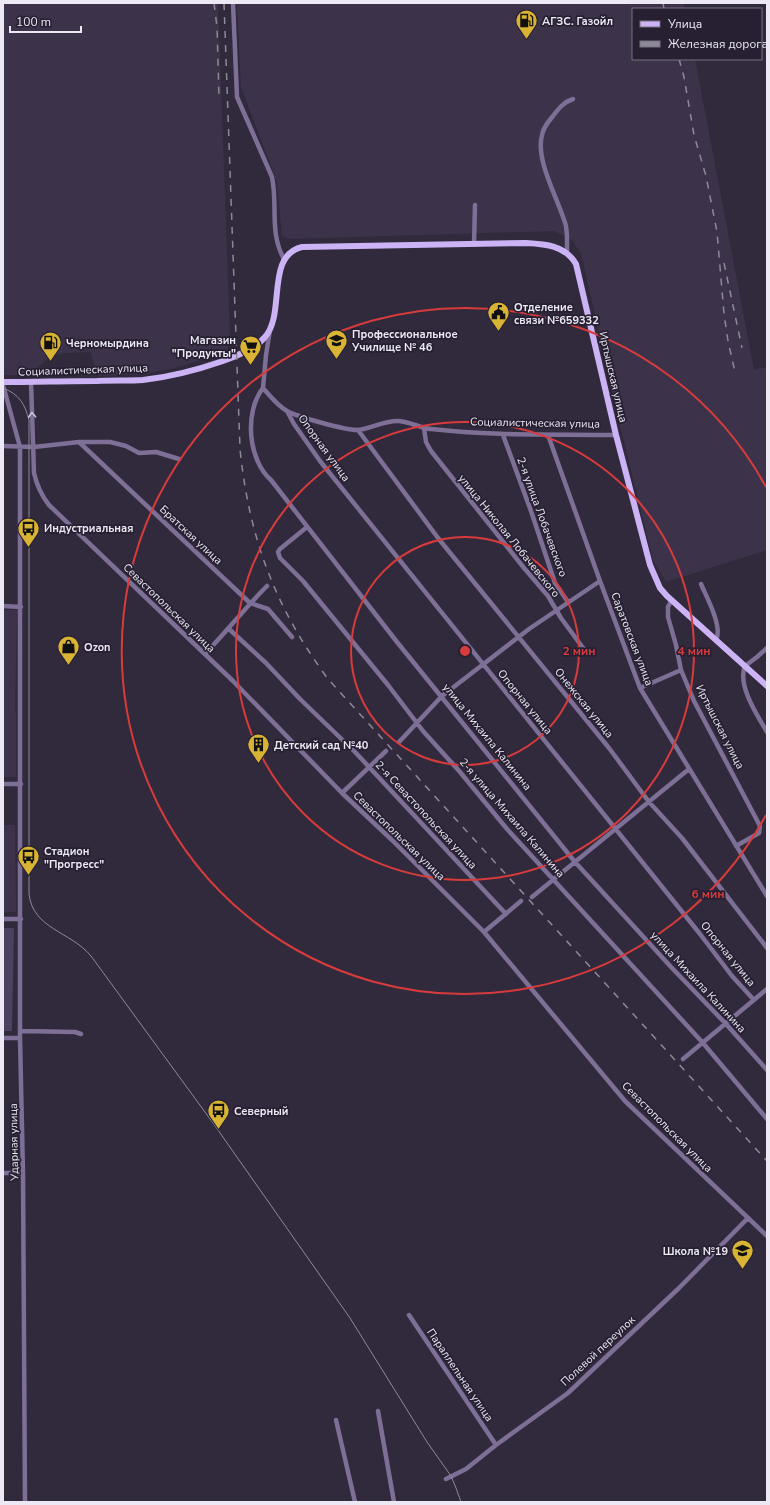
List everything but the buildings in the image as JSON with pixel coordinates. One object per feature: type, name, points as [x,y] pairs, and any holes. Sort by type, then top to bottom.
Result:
[{"type":"main road","points":[[270,330],[277,299],[280,267],[284,259],[293,250],[302,247],[526,243],[542,244],[560,249],[567,253]]},
{"type":"main road","name":"Иртышская улица","points":[[567,253],[576,264],[616,435],[650,566],[660,588],[671,601],[767,686]]},
{"type":"main road","name":"Социалистическая улица","points":[[3,384],[143,380],[188,372],[236,356],[259,342],[270,330]]},
{"type":"street","points":[[233,3],[237,97],[272,177],[274,186],[275,236],[284,259]]},
{"type":"street","points":[[567,253],[566,226],[542,159],[540,145],[543,131],[548,122],[564,103],[573,98]]},
{"type":"street","points":[[474,244],[475,205]]},
{"type":"street","points":[[263,388],[270,330]]},
{"type":"street","name":"Севастопольская улица","points":[[31,382],[34,447],[33,464],[41,495],[49,505],[233,681],[342,793],[393,841],[484,932],[625,1101],[767,1236]]},
{"type":"street","name":"Ударная улица","points":[[3,384],[20,447],[20,1038],[24,1173],[25,1502]]},
{"type":"street","name":"Социалистическая улица","points":[[263,388],[276,402],[288,411],[305,418],[347,429],[358,430],[377,424],[397,421],[424,428],[502,435],[616,435]]},
{"type":"street","name":"улица Михаила Калинина","points":[[263,388],[255,400],[251,415],[252,434],[257,461],[264,472],[272,480],[397,642],[575,862],[767,1070]]},
{"type":"street","name":"Опорная улица","points":[[288,411],[295,426],[320,461],[700,934],[732,976],[754,1000]]},
{"type":"street","name":"улица Николая Лобачевского","points":[[424,428],[426,442],[431,451],[519,562],[543,589],[586,652]]},
{"type":"street","name":"Онежская улица","points":[[358,430],[438,538],[609,748],[650,802],[682,838],[767,948]]},
{"type":"street","name":"2-я улица Лобачевского","points":[[502,435],[531,511],[555,583],[568,602]]},
{"type":"street","name":"Саратовская улица","points":[[548,435],[640,688],[767,896]]},
{"type":"street","points":[[3,446],[34,447],[79,442],[110,442],[126,446],[139,453],[156,452],[179,459]]},
{"type":"street","name":"Братская улица","points":[[79,442],[250,603],[270,611],[292,636]]},
{"type":"street","name":"2-я улица Михаила Калинина","points":[[307,527],[280,549],[278,552],[279,556],[311,590],[417,723],[507,829],[552,880],[703,1043],[767,1119]]},
{"type":"street","points":[[399,742],[442,696],[556,610],[600,581]]},
{"type":"street","points":[[701,584],[714,614],[718,630],[716,640]]},
{"type":"street","points":[[205,654],[267,586]]},
{"type":"street","name":"Иртышская улица","points":[[671,601],[668,607],[668,617],[681,670],[694,701],[760,826],[759,833],[736,846]]},
{"type":"street","points":[[3,606],[21,607]]},
{"type":"street","name":"2-я Севастопольская улица","points":[[229,629],[266,663],[300,699],[356,753],[506,914]]},
{"type":"street","points":[[767,648],[744,666],[742,677],[745,689],[767,732]]},
{"type":"street","points":[[640,688],[681,670]]},
{"type":"street","points":[[342,793],[386,751]]},
{"type":"street","points":[[532,897],[689,769]]},
{"type":"street","points":[[3,784],[20,784]]},
{"type":"street","points":[[484,932],[521,901]]},
{"type":"street","points":[[3,919],[21,919]]},
{"type":"street","points":[[683,1059],[767,989]]},
{"type":"street","points":[[20,1030],[75,1032],[81,1034]]},
{"type":"street","points":[[3,1038],[20,1038]]},
{"type":"street","points":[[3,1173],[24,1173]]},
{"type":"street","name":"Полевой переулок","points":[[446,1479],[466,1469],[496,1445],[568,1393],[679,1288],[748,1218]]},
{"type":"street","name":"Параллельная улица","points":[[409,1315],[496,1445]]},
{"type":"street","points":[[378,1411],[394,1502]]},
{"type":"street","points":[[336,1420],[355,1502]]},
{"type":"shaded area","points":[[3,3],[218,3],[230,338],[227,352],[175,368],[143,374],[99,376],[90,352],[68,353],[51,355],[29,375],[3,375]]},
{"type":"shaded area","points":[[237,3],[684,3],[685,8],[632,8],[632,60],[695,60],[754,370],[767,367],[767,550],[666,582],[653,560],[618,417],[581,253],[571,239],[554,231],[289,239],[282,236],[277,182],[241,87]]},
{"type":"shaded area","points":[[3,610],[17,610],[15,710],[16,777],[3,777]]},
{"type":"shaded area","points":[[3,825],[15,825],[16,912],[3,912]]},
{"type":"shaded area","points":[[3,928],[14,928],[12,1031],[3,1031]]},
{"type":"tram line","points":[[3,388],[9,390],[20,400],[26,409],[29,420],[29,894],[32,906],[37,915],[45,922],[73,941],[91,956],[213,1123],[350,1318],[427,1442],[451,1476],[461,1502]]},
{"type":"railway","points":[[214,3],[217,27],[219,97]]},
{"type":"railway","points":[[224,3],[240,449],[250,512],[258,542],[279,598],[309,652],[328,679],[767,1161]]},
{"type":"railway","points":[[663,3],[664,8]]},
{"type":"railway","points":[[679,60],[684,77],[694,135],[706,176],[717,232],[724,314],[735,372]]},
{"type":"railway","points":[[724,263],[742,348]]},
{"type":"place","name":"АГЗС. Газойл","points":[[527,40]]},
{"type":"place","name":"Отделение связи №659332","points":[[498,332]]},
{"type":"place","name":"Профессиональное Училище № 46","points":[[336,360]]},
{"type":"place","name":"Черномырдина","points":[[51,362]]},
{"type":"place","name":"Магазин \"Продукты\"","points":[[251,366]]},
{"type":"place","name":"Индустриальная","points":[[29,548]]},
{"type":"place","name":"Ozon","points":[[69,666]]},
{"type":"place","name":"Детский сад №40","points":[[258,764]]},
{"type":"place","name":"Стадион \"Прогресс\"","points":[[29,876]]},
{"type":"place","name":"Северный","points":[[218,1130]]},
{"type":"place","name":"Школа №19","points":[[743,1270]]}]
